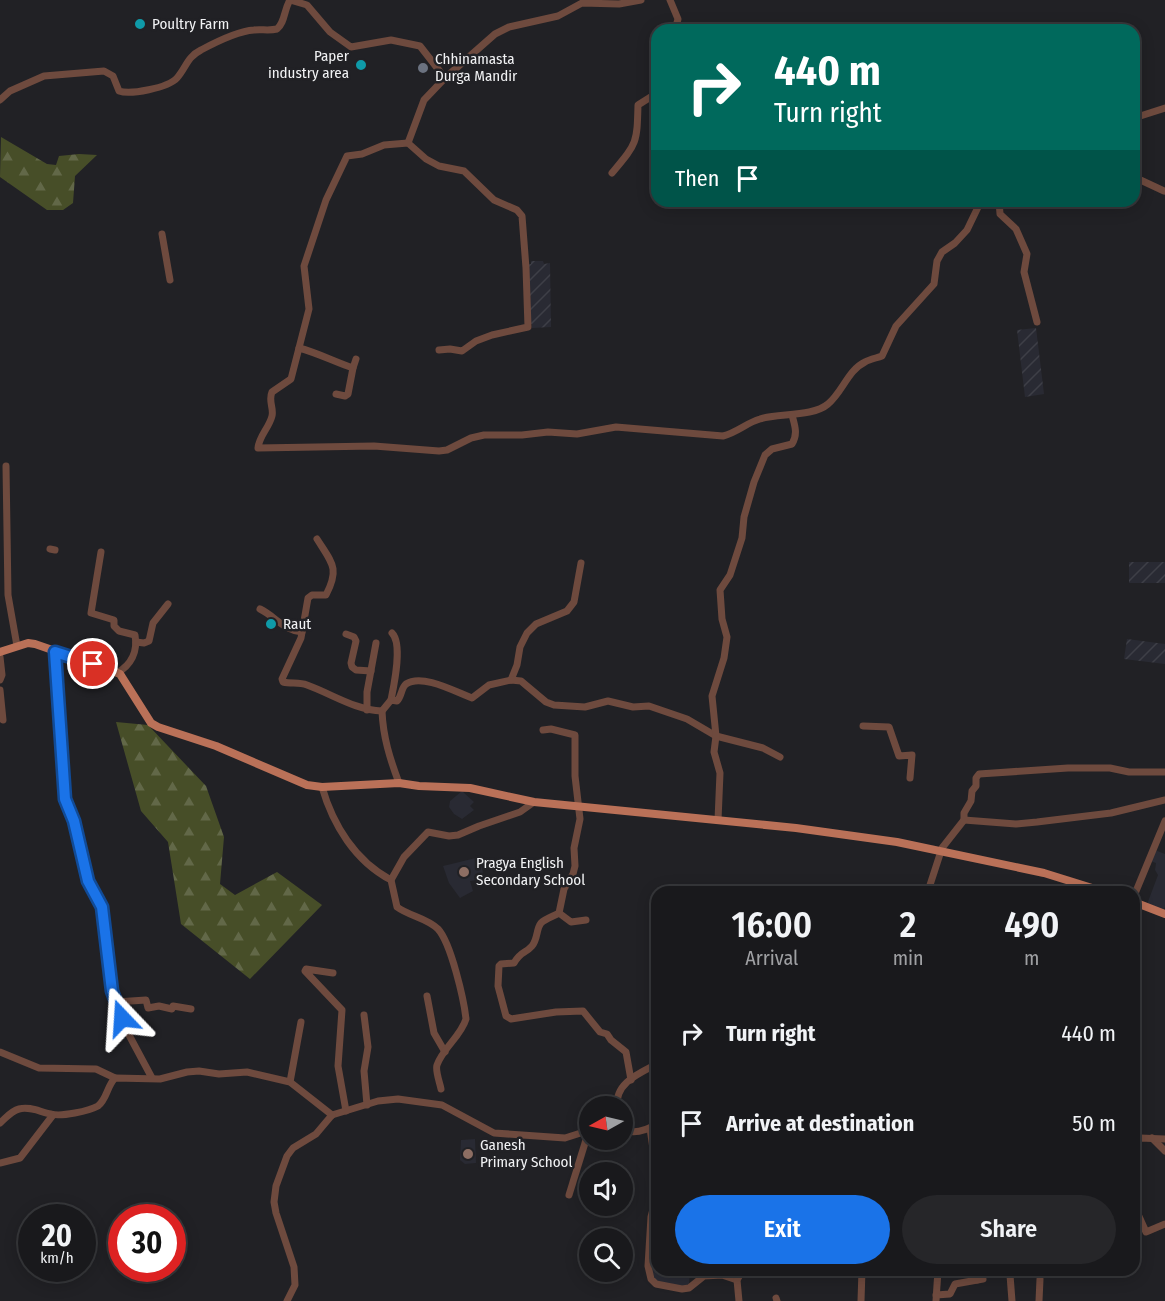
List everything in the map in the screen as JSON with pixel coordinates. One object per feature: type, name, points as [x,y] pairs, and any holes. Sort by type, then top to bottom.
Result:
[{"type":"main road","points":[[0,652],[17,646],[35,644],[117,673],[125,681],[151,723],[216,746],[307,785],[322,787],[399,783],[470,788],[534,802],[796,828],[886,840],[1044,873],[1086,886]]},
{"type":"main road","points":[[1140,904],[1165,914]]},
{"type":"street","points":[[0,100],[10,91],[44,76],[110,72],[119,91],[123,93],[148,90],[169,84],[178,77],[192,56],[202,49],[247,31],[281,27],[290,0],[307,5],[330,32],[351,47],[391,40],[420,46],[445,78]]},
{"type":"street","points":[[408,143],[422,105],[445,78],[486,41],[502,30],[558,16],[582,3],[619,4],[641,0]]},
{"type":"street","points":[[670,0],[678,19],[677,24]]},
{"type":"street","points":[[612,173],[634,148],[637,137],[638,105],[651,97]]},
{"type":"street","points":[[1140,116],[1165,108]]},
{"type":"street","points":[[439,350],[450,348],[462,351],[476,341],[492,335],[528,327],[522,216],[517,210],[494,200],[464,171],[445,169],[431,163],[408,143],[384,145],[362,154],[348,156],[342,163],[326,200],[304,266],[309,309],[291,379],[275,388],[270,396],[273,415],[258,443],[258,448],[374,446],[439,451],[484,435],[548,432],[577,434],[616,427],[723,436],[735,433],[762,418],[792,415],[828,405],[857,368],[865,362],[882,356],[896,326],[934,284],[937,261],[942,252],[955,243],[967,230],[978,207]]},
{"type":"street","points":[[1140,180],[1164,190]]},
{"type":"street","points":[[999,207],[1000,214],[1016,229],[1027,254],[1024,272],[1037,322]]},
{"type":"street","points":[[162,234],[170,280]]},
{"type":"street","points":[[299,348],[316,352],[324,358],[353,368]]},
{"type":"street","points":[[336,394],[345,396],[348,394],[356,359]]},
{"type":"street","points":[[718,820],[720,773],[714,752],[716,736],[712,696],[724,658],[727,638],[720,590],[730,575],[742,538],[744,517],[754,482],[765,455],[772,449],[792,444],[795,439],[796,430],[792,415]]},
{"type":"street","points":[[6,466],[8,586],[17,646]]},
{"type":"street","points":[[317,539],[331,560],[334,571],[333,581],[326,596],[312,595],[308,598],[301,638],[282,679],[283,682],[308,685],[367,710],[382,711]]},
{"type":"street","points":[[101,552],[91,614],[114,620],[114,626],[119,631],[135,635],[136,642],[133,658],[128,666],[117,673]]},
{"type":"street","points":[[511,680],[518,664],[520,647],[527,633],[536,624],[567,611],[574,602],[581,563]]},
{"type":"street","points":[[136,642],[147,643],[153,623],[168,604]]},
{"type":"street","points":[[260,609],[270,614],[289,630],[302,632]]},
{"type":"street","points":[[346,633],[354,637],[356,641],[352,667],[356,670],[371,671]]},
{"type":"street","points":[[392,633],[395,637],[398,655],[391,700],[382,711],[387,751],[399,783]]},
{"type":"street","points":[[367,710],[376,644]]},
{"type":"street","points":[[55,652],[65,799],[74,821],[88,881],[102,907],[112,991],[129,1035],[152,1078]]},
{"type":"street","points":[[0,657],[2,675],[0,680]]},
{"type":"street","points":[[391,700],[397,701],[408,683],[429,681],[472,698],[489,685],[511,680],[521,681],[546,702],[554,705],[585,707],[608,701],[633,707],[649,706],[687,719],[716,736],[763,748],[780,757]]},
{"type":"street","points":[[0,690],[3,720]]},
{"type":"street","points":[[863,726],[889,727],[899,756],[912,755],[910,778]]},
{"type":"street","points":[[543,730],[551,729],[575,735],[574,776],[580,819],[574,848],[575,866],[564,888],[559,913]]},
{"type":"street","points":[[929,886],[946,843],[964,820],[964,813],[971,801],[978,774],[1068,768],[1165,772]]},
{"type":"street","points":[[322,787],[339,829],[353,849],[378,873],[391,880]]},
{"type":"street","points":[[964,820],[1016,824],[1037,822],[1111,813],[1165,800]]},
{"type":"street","points":[[441,1089],[437,1065],[466,1019],[457,974],[439,930],[397,907],[391,880],[404,857],[428,832],[449,836],[458,835],[520,812],[534,802]]},
{"type":"street","points":[[1138,886],[1165,821]]},
{"type":"street","points":[[559,913],[571,922],[586,920]]},
{"type":"street","points":[[559,913],[542,922],[530,949],[520,953],[514,963],[499,966],[498,986],[506,1016],[511,1019],[556,1012],[583,1011],[600,1032],[607,1034],[611,1041],[626,1052],[631,1080]]},
{"type":"street","points":[[333,973],[306,969],[305,971],[342,1010],[338,1066],[346,1111]]},
{"type":"street","points":[[428,996],[434,1033],[445,1052]]},
{"type":"street","points":[[116,1002],[146,1000],[148,1008],[159,1006],[171,1009],[174,1006],[191,1009]]},
{"type":"street","points":[[364,1015],[368,1047],[364,1071],[367,1105]]},
{"type":"street","points":[[290,1082],[301,1022]]},
{"type":"street","points":[[0,1052],[39,1068],[96,1069],[115,1078],[160,1079],[199,1071],[219,1074],[247,1072],[290,1082],[332,1115]]},
{"type":"street","points":[[618,1096],[619,1090],[639,1073],[651,1067]]},
{"type":"street","points":[[0,1123],[10,1114],[22,1108],[60,1115],[99,1105],[115,1078]]},
{"type":"street","points":[[287,1301],[295,1285],[294,1267],[276,1214],[274,1202],[276,1186],[287,1156],[293,1148],[316,1134],[332,1115],[378,1101],[398,1099],[442,1105],[494,1133],[565,1138],[579,1133]]},
{"type":"street","points":[[0,1163],[20,1158],[53,1115]]},
{"type":"street","points":[[633,1131],[650,1128],[651,1135]]},
{"type":"street","points":[[1152,1137],[1165,1151]]},
{"type":"street","points":[[1140,1138],[1165,1139]]},
{"type":"street","points":[[569,1195],[583,1150]]},
{"type":"street","points":[[651,1217],[648,1266],[651,1279],[656,1284],[682,1289],[689,1288],[704,1276]]},
{"type":"street","points":[[1140,1219],[1146,1232],[1165,1224]]},
{"type":"street","points":[[725,1276],[737,1280]]},
{"type":"street","points":[[739,1276],[737,1280],[739,1301]]},
{"type":"street","points":[[861,1301],[862,1276]]},
{"type":"street","points":[[938,1276],[936,1298],[950,1294],[955,1284],[980,1280],[979,1276]]},
{"type":"street","points":[[1010,1276],[1012,1301]]},
{"type":"street","points":[[1040,1279],[1040,1301]]},
{"type":"shaded area","points":[[531,261],[550,263],[551,327],[532,328],[532,324],[529,323],[528,264],[531,264]]},
{"type":"shaded area","points":[[1036,328],[1044,394],[1025,397],[1017,330]]},
{"type":"shaded area","points":[[1129,562],[1165,562],[1165,583],[1129,583]]},
{"type":"shaded area","points":[[1127,639],[1165,644],[1165,664],[1124,659]]},
{"type":"shaded area","name":"Pragya English Secondary School","points":[[462,791],[474,802],[470,806],[474,810],[462,819],[449,807],[450,801]]},
{"type":"shaded area","points":[[1155,850],[1165,854],[1165,907],[1162,912],[1146,907],[1158,875],[1155,870],[1156,863],[1150,861]]},
{"type":"shaded area","name":"Pragya English Secondary School","points":[[480,857],[484,879],[470,881],[473,891],[460,898],[449,883],[443,866]]},
{"type":"shaded area","name":"Ganesh Primary School","points":[[475,1139],[476,1163],[465,1164],[460,1160],[461,1140]]},
{"type":"shaded area","points":[[651,1241],[651,1276],[690,1276],[689,1284],[682,1287],[674,1286],[651,1279],[650,1249]]},
{"type":"green space","points":[[1,137],[47,164],[56,165],[59,156],[97,155],[75,176],[73,203],[63,210],[47,210],[0,177]]},
{"type":"green space","points":[[116,722],[148,725],[206,786],[224,837],[220,884],[235,895],[277,872],[322,905],[250,979],[181,924],[168,842],[141,811]]},
{"type":"place","name":"Poultry Farm","points":[[140,24]]},
{"type":"place","name":"Paper industry area","points":[[361,65]]},
{"type":"place","name":"Chhinamasta Durga Mandir","points":[[423,68]]},
{"type":"place","name":"Raut","points":[[271,624]]},
{"type":"place","name":"Pragya English Secondary School","points":[[464,872]]},
{"type":"place","name":"Ganesh Primary School","points":[[468,1154]]},
{"type":"route","points":[[93,664],[55,652],[65,799],[74,821],[88,881],[102,907],[112,991],[122,1018]]}]
